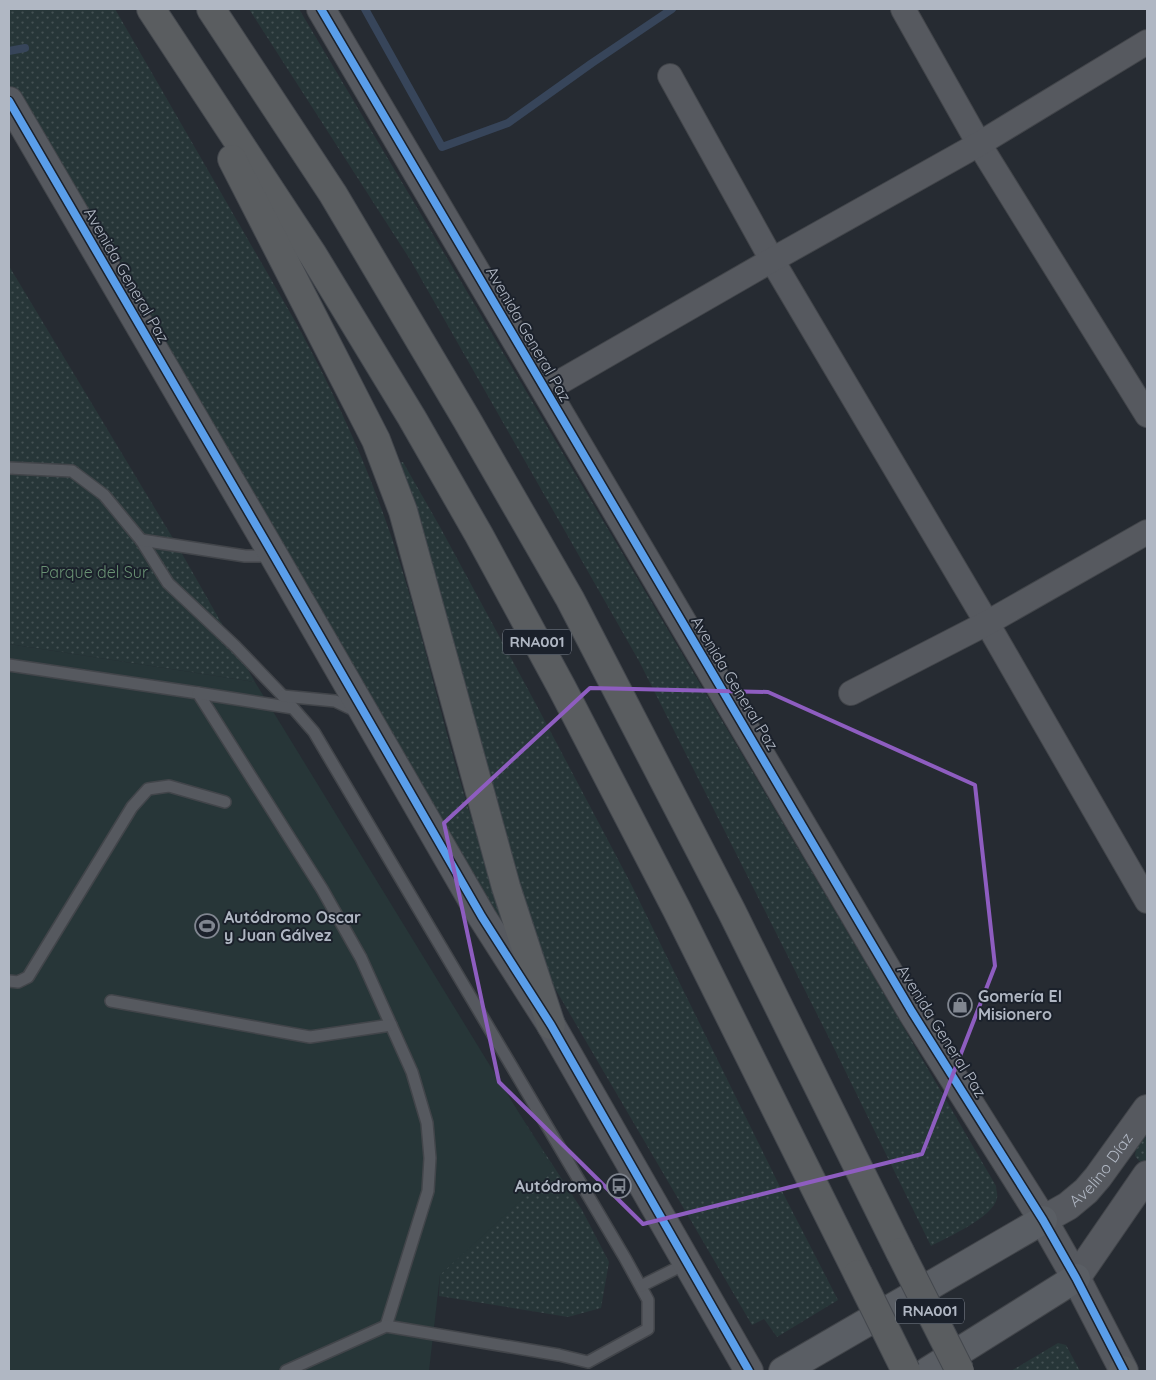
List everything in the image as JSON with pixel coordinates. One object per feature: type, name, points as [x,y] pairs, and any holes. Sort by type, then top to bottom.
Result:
[{"type":"highway","name":"RNA001","points":[[151,9],[313,255],[412,418],[479,535],[562,688],[677,910],[906,1371]]},
{"type":"highway","name":"RNA001","points":[[217,18],[333,194],[570,599],[732,912],[960,1371]]},
{"type":"highway","points":[[170,37],[376,440],[403,511],[506,887],[551,1025]]},
{"type":"main road","points":[[783,1371],[1043,1220]]},
{"type":"main road","points":[[928,1371],[1076,1278]]},
{"type":"street","name":"Avenida General Paz","points":[[321,9],[907,1003],[1043,1220],[1076,1278],[1123,1371]]},
{"type":"street","points":[[903,9],[979,144],[1147,415]]},
{"type":"street","points":[[546,390],[979,144],[1147,42]]},
{"type":"street","points":[[670,76],[772,260],[986,622],[1147,901]]},
{"type":"street","name":"Avenida General Paz","points":[[9,100],[367,716],[482,918],[551,1025],[749,1371]]},
{"type":"street","points":[[851,693],[986,622],[1147,532]]},
{"type":"street","name":"Avelino Díaz","points":[[1043,1220],[1068,1206],[1086,1191],[1147,1109]]},
{"type":"street","points":[[1076,1278],[1147,1175]]},
{"type":"lane","points":[[9,468],[72,471],[104,495],[141,540],[168,583],[235,646],[283,696],[314,732],[648,1300],[648,1329],[590,1366],[550,1353],[386,1326],[286,1371]]},
{"type":"lane","points":[[141,540],[244,556],[274,556]]},
{"type":"lane","points":[[9,665],[293,708]]},
{"type":"lane","points":[[198,693],[322,888],[361,958],[412,1072],[427,1123],[430,1158],[428,1191],[386,1326]]},
{"type":"lane","points":[[283,696],[335,701],[367,716]]},
{"type":"lane","points":[[9,981],[18,982],[28,977],[132,807],[148,789],[169,786],[225,802]]},
{"type":"lane","points":[[112,1001],[310,1037],[391,1026]]},
{"type":"lane","points":[[641,1286],[687,1263]]},
{"type":"highlighted area","points":[[590,688],[768,692],[975,785],[995,966],[922,1154],[643,1224],[499,1082],[444,823]]},
{"type":"green space","points":[[9,9],[115,9],[295,321],[354,439],[393,541],[461,784],[504,918],[501,920],[9,85]]},
{"type":"green space","points":[[249,9],[299,9],[852,939],[996,1186],[997,1197],[994,1205],[988,1212],[969,1226],[931,1246],[833,1046],[639,661],[411,261]]},
{"type":"green space","name":"Parque del Sur","points":[[9,266],[177,545],[255,682],[9,644]]},
{"type":"green space","points":[[403,462],[537,706],[631,884],[786,1199],[838,1300],[777,1337],[764,1319],[752,1325],[553,985],[539,954],[393,465]]},
{"type":"green space","name":"Autódromo Oscar y Juan Gálvez","points":[[9,644],[255,682],[554,1170],[440,1275],[429,1371],[9,1371]]},
{"type":"green space","points":[[494,1075],[582,1210],[609,1262],[601,1308],[568,1317],[439,1296],[440,1274]]},
{"type":"green space","points":[[1147,1133],[1147,1162],[1142,1164],[1135,1156],[1136,1149]]},
{"type":"green space","points":[[1058,1343],[1066,1345],[1080,1371],[1011,1371]]},
{"type":"waterway","points":[[365,9],[442,147],[508,123],[672,9]]},
{"type":"waterway","points":[[9,51],[25,48]]},
{"type":"cycle path","points":[[321,9],[912,1012],[1043,1220],[1076,1278],[1124,1371]]},
{"type":"cycle path","points":[[9,101],[482,917],[551,1025],[749,1371]]},
{"type":"place","name":"Autódromo Oscar y Juan Gálvez","points":[[207,926]]},
{"type":"place","name":"Gomería El Misionero","points":[[960,1005]]},
{"type":"place","name":"Autódromo","points":[[619,1186]]}]
